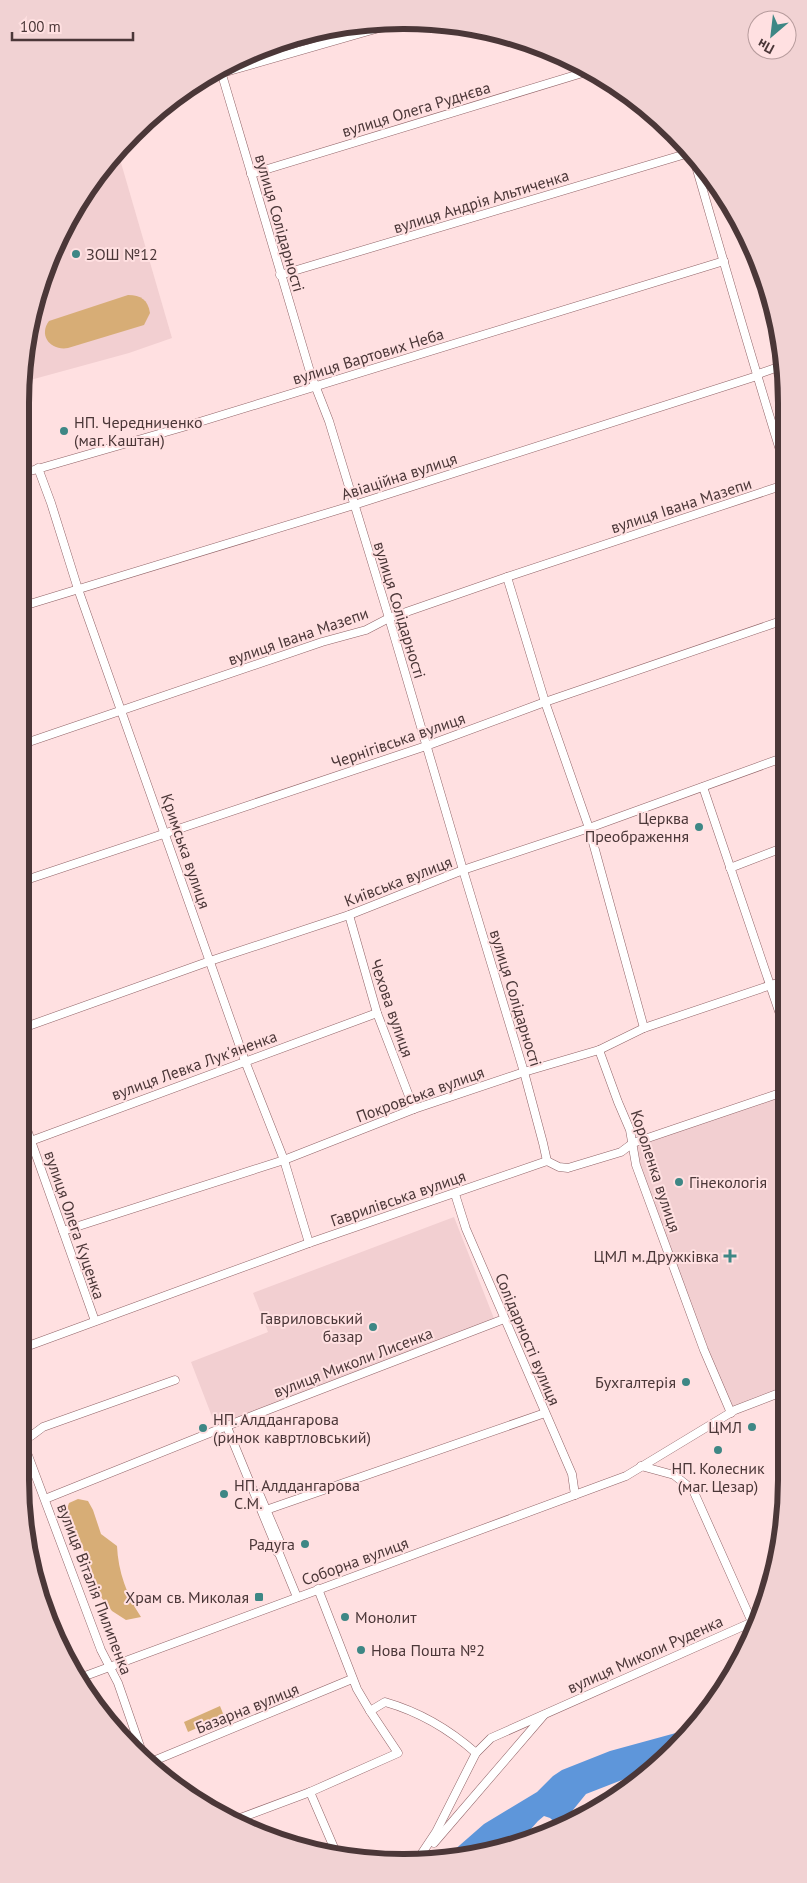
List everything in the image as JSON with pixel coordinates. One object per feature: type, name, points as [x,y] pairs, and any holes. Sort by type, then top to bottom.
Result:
[{"type":"street","points":[[246,63],[366,31]]},
{"type":"street","name":"вулиця Олега Руднєва","points":[[251,174],[581,73]]},
{"type":"street","name":"вулиця Солідарності","points":[[223,75],[314,387],[329,421],[389,618],[462,870],[524,1072],[544,1143],[547,1161]]},
{"type":"street","name":"вулиця Андрія Альтиченка","points":[[280,275],[684,155]]},
{"type":"street","points":[[697,171],[778,444]]},
{"type":"street","name":"вулиця Вартових Неба","points":[[29,471],[183,427],[724,262]]},
{"type":"street","name":"Авіаційна вулиця","points":[[29,604],[354,505],[757,376],[761,372],[776,367]]},
{"type":"street","name":"Кримська вулиця","points":[[38,468],[78,589],[123,711],[245,1061],[284,1160],[309,1243]]},
{"type":"street","name":"вулиця Івана Мазепи","points":[[29,742],[322,642],[366,630],[389,618],[507,576],[778,487]]},
{"type":"street","points":[[507,576],[545,702],[589,828],[644,1028]]},
{"type":"street","name":"Чернігівська вулиця","points":[[29,879],[426,746],[545,702],[778,622]]},
{"type":"street","name":"Київська вулиця","points":[[29,1026],[210,961],[349,915],[462,870],[589,828],[778,760]]},
{"type":"street","points":[[703,787],[778,1010]]},
{"type":"street","points":[[730,868],[778,850]]},
{"type":"street","name":"Чехова вулиця","points":[[349,915],[377,1012],[414,1109]]},
{"type":"street","name":"Покровська вулиця","points":[[63,1231],[284,1160],[414,1109],[524,1072],[599,1050],[644,1028],[778,983]]},
{"type":"street","name":"вулиця Левка Лук'яненка","points":[[30,1140],[377,1012]]},
{"type":"street","name":"Короленка вулиця","points":[[599,1050],[630,1130],[634,1143],[636,1165],[704,1350],[730,1413]]},
{"type":"street","points":[[547,1161],[559,1167],[568,1168],[621,1152],[634,1143],[778,1093]]},
{"type":"street","name":"вулиця Олега Куценка","points":[[29,1137],[94,1321]]},
{"type":"street","name":"Гаврилівська вулиця","points":[[29,1346],[309,1243],[547,1161]]},
{"type":"street","name":"Солідарності вулиця","points":[[455,1194],[466,1229],[572,1474],[575,1495]]},
{"type":"street","name":"вулиця Миколи Лисенка","points":[[45,1499],[504,1319]]},
{"type":"street","points":[[29,1437],[42,1426],[175,1380]]},
{"type":"street","name":"Соборна вулиця","points":[[84,1675],[626,1476],[730,1413],[778,1394]]},
{"type":"street","points":[[266,1510],[545,1412]]},
{"type":"street","points":[[229,1426],[280,1542],[277,1552]]},
{"type":"street","points":[[229,1426],[296,1597]]},
{"type":"street","name":"вулиця Віталія Пилипенка","points":[[29,1459],[101,1650],[118,1683],[118,1689],[139,1744]]},
{"type":"street","points":[[641,1466],[674,1475],[693,1490],[753,1616]]},
{"type":"street","points":[[242,1818],[310,1792],[398,1753],[356,1689],[318,1589]]},
{"type":"street","name":"вулиця Миколи Руденка","points":[[476,1753],[491,1738],[750,1623]]},
{"type":"street","name":"Базарна вулиця","points":[[155,1760],[352,1679]]},
{"type":"street","points":[[370,1711],[384,1702],[416,1713],[452,1734],[476,1753],[436,1832],[423,1853]]},
{"type":"street","name":"вулиця Миколи Руденка","points":[[425,1853],[545,1714]]},
{"type":"street","points":[[310,1792],[334,1848]]},
{"type":"shaded area","points":[[120,159],[172,338],[129,353],[30,380],[36,330],[57,260],[67,238],[92,195]]},
{"type":"shaded area","points":[[128,295],[140,297],[148,305],[150,313],[144,325],[68,348],[56,347],[48,341],[45,332],[49,321]]},
{"type":"shaded area","name":"ЦМЛ м.Дружківка","points":[[778,1097],[778,1388],[732,1406],[708,1349],[639,1163],[637,1145]]},
{"type":"shaded area","name":"Гавриловський базар","points":[[454,1217],[495,1321],[216,1427],[191,1362],[268,1332],[253,1293]]},
{"type":"shaded area","points":[[78,1499],[88,1501],[101,1534],[117,1546],[119,1565],[124,1583],[131,1601],[141,1617],[126,1620],[112,1611],[101,1597],[79,1537],[71,1525],[66,1512],[69,1503]]},
{"type":"shaded area","points":[[220,1706],[224,1716],[188,1732],[184,1722]]},
{"type":"water","points":[[680,1732],[634,1775],[586,1794],[568,1817],[555,1822],[544,1816],[528,1833],[477,1847],[453,1851],[484,1824],[537,1792],[562,1770],[610,1751]]},
{"type":"place","name":"ЗОШ №12","points":[[76,254]]},
{"type":"place","name":"НП. Чередниченко (маг. Каштан)","points":[[64,431]]},
{"type":"place","name":"Церква Преображення","points":[[699,827]]},
{"type":"place","name":"Гінекологія","points":[[679,1182]]},
{"type":"place","name":"ЦМЛ м.Дружківка","points":[[730,1256]]},
{"type":"place","name":"Гавриловський базар","points":[[373,1327]]},
{"type":"place","name":"Бухгалтерія","points":[[686,1382]]},
{"type":"place","name":"ЦМЛ","points":[[752,1427]]},
{"type":"place","name":"НП. Алддангарова (ринок кавртловський)","points":[[203,1428]]},
{"type":"place","name":"НП. Колесник (маг. Цезар)","points":[[718,1450]]},
{"type":"place","name":"НП. Алддангарова С.М.","points":[[224,1494]]},
{"type":"place","name":"Радуга","points":[[305,1544]]},
{"type":"place","name":"Храм св. Миколая","points":[[259,1597]]},
{"type":"place","name":"Монолит","points":[[345,1617]]},
{"type":"place","name":"Нова Пошта №2","points":[[361,1650]]}]
